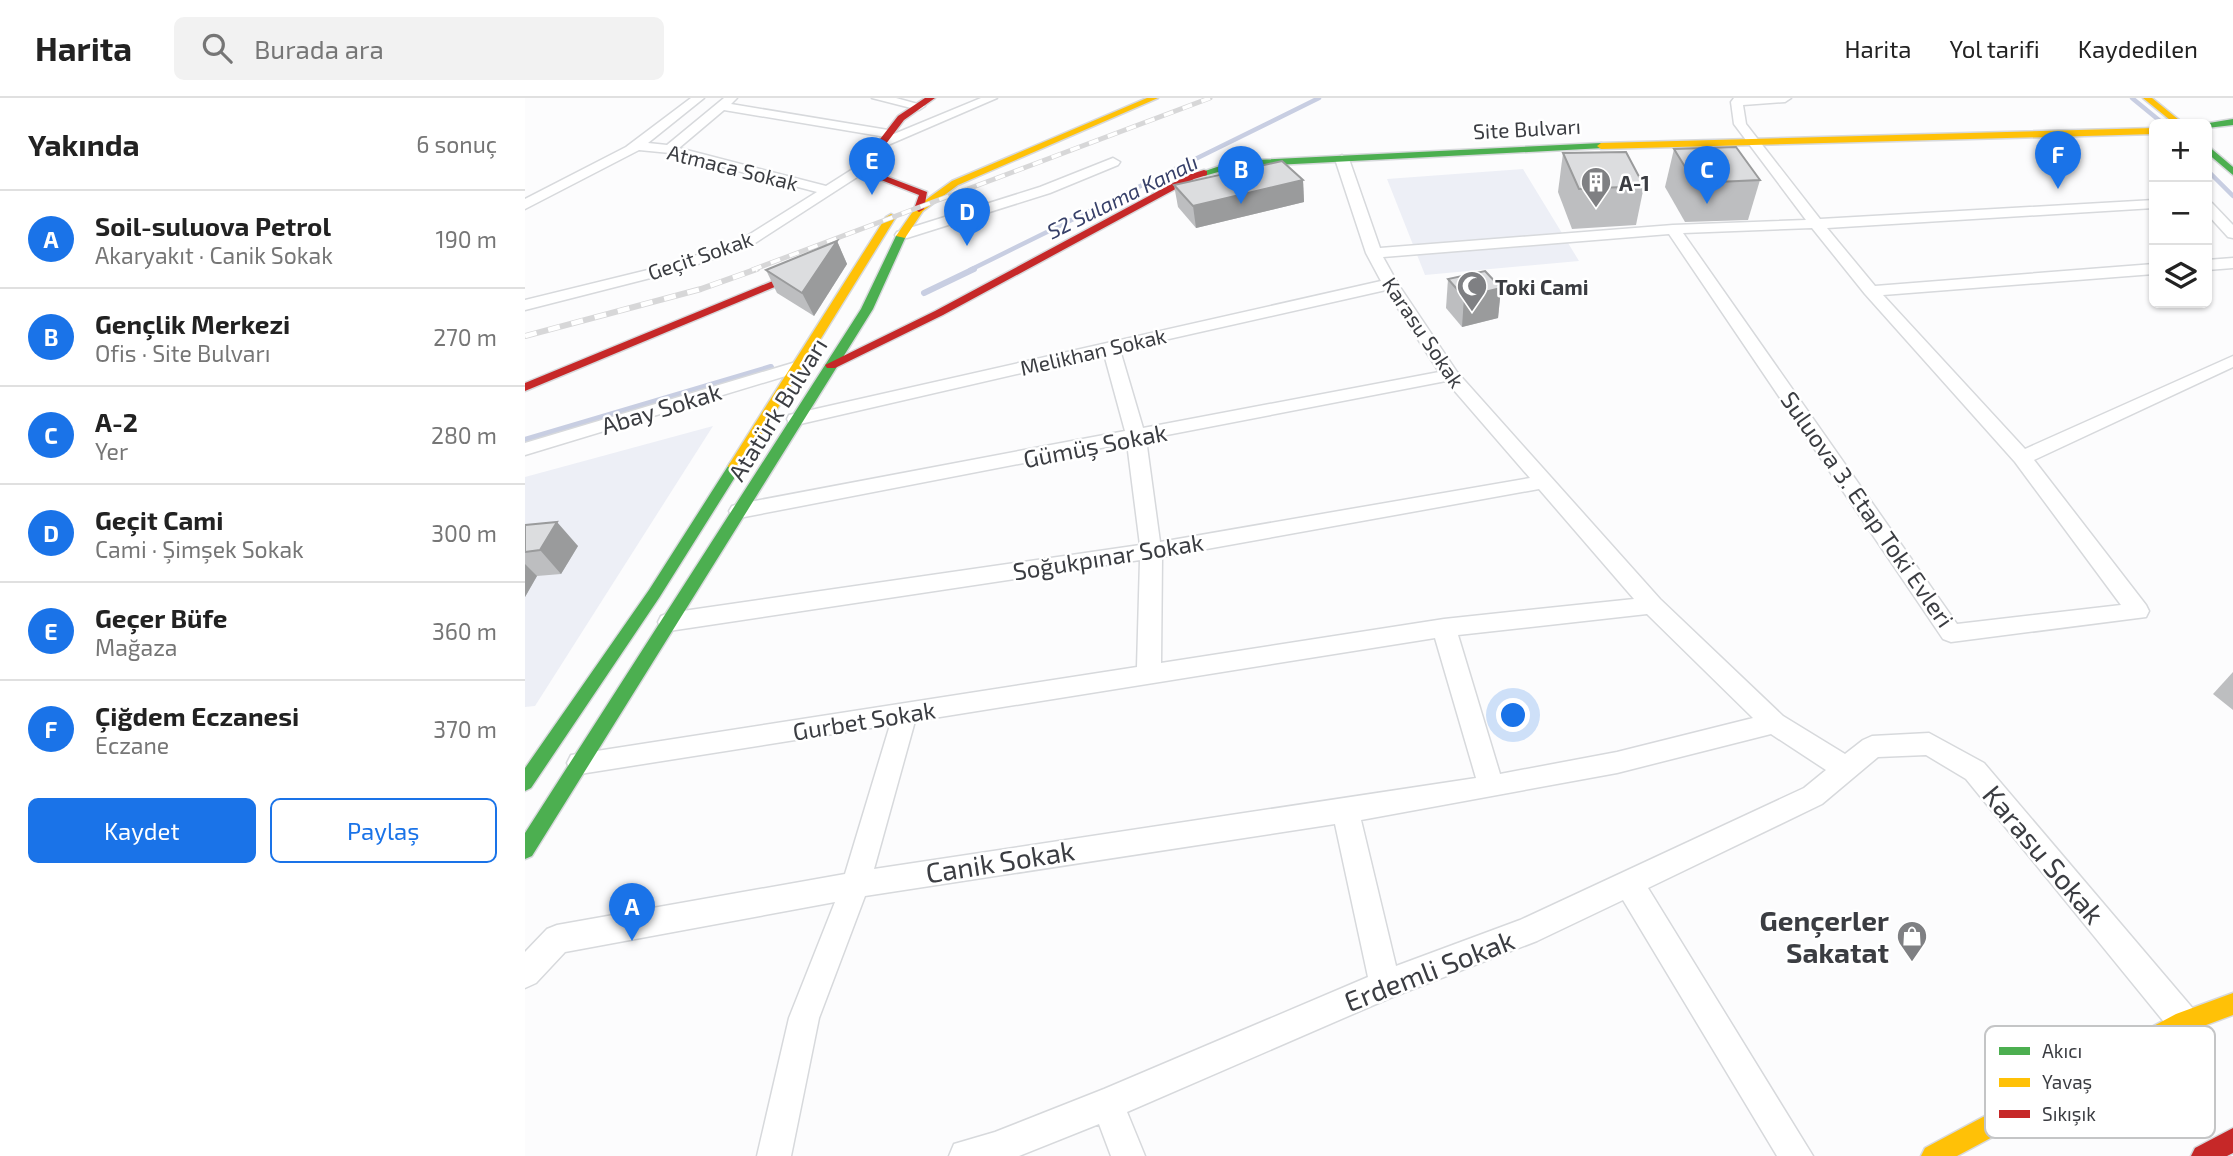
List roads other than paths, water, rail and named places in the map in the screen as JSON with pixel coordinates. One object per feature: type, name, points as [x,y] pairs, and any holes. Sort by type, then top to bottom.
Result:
[{"type":"main road","name":"Atatürk Bulvarı","points":[[525,783],[654,594],[905,198],[928,181],[1124,98]]},
{"type":"main road","name":"Atatürk Bulvarı","points":[[525,850],[867,309],[902,235],[919,209],[955,183],[1154,98]]},
{"type":"main road","points":[[2147,98],[2174,119]]},
{"type":"main road","points":[[919,209],[924,194],[861,170],[901,118],[925,102]]},
{"type":"main road","points":[[2212,124],[2233,122]]},
{"type":"main road","name":"Site Bulvarı","points":[[831,365],[939,313],[1191,177],[1235,164],[1751,139],[1989,137],[2149,131]]},
{"type":"main road","points":[[2212,153],[2233,172]]},
{"type":"main road","points":[[852,251],[876,240],[902,235]]},
{"type":"main road","points":[[525,387],[828,261]]},
{"type":"main road","points":[[867,309],[893,314],[939,313]]},
{"type":"main road","points":[[2177,1026],[2233,1004]]},
{"type":"main road","points":[[1933,1156],[1985,1128]]},
{"type":"street","points":[[525,205],[636,146],[698,98]]},
{"type":"street","points":[[878,98],[925,102]]},
{"type":"street","points":[[670,149],[726,102],[885,139],[991,98]]},
{"type":"street","name":"Suluova 3. Etap Toki Evleri","points":[[1673,229],[1951,633],[2138,611],[2022,458],[1871,291],[1740,124],[1738,100],[1785,98]]},
{"type":"street","name":"Atmaca Sokak","points":[[636,146],[670,149],[829,191]]},
{"type":"street","name":"Karasu Sokak","points":[[1342,159],[1374,253],[1390,284],[1450,375],[1652,605],[1774,723],[1845,768]]},
{"type":"street","points":[[902,235],[1045,190],[1113,162]]},
{"type":"street","name":"Geçit Sokak","points":[[525,305],[669,268],[744,244],[861,170]]},
{"type":"street","points":[[1374,253],[1673,229],[1816,224],[2149,204]]},
{"type":"street","points":[[2212,211],[2233,234]]},
{"type":"street","points":[[2212,265],[2233,263]]},
{"type":"street","points":[[1871,291],[2149,269]]},
{"type":"street","name":"Melikhan Sokak","points":[[796,419],[1390,284]]},
{"type":"street","points":[[1111,347],[1136,437],[1151,551],[1149,676]]},
{"type":"street","points":[[2022,458],[2233,361]]},
{"type":"street","name":"Abay Sokak","points":[[525,449],[796,367]]},
{"type":"street","name":"Gümüş Sokak","points":[[739,511],[1450,375]]},
{"type":"street","name":"Soğukpınar Sokak","points":[[669,622],[1151,551],[1545,482]]},
{"type":"street","name":"Gurbet Sokak","points":[[580,763],[1444,628],[1652,605]]},
{"type":"street","points":[[1444,628],[1491,787]]},
{"type":"street","points":[[774,1156],[804,1018],[856,884],[905,714]]},
{"type":"street","name":"Canik Sokak","points":[[525,973],[557,939],[856,884],[1491,787],[1696,746],[1774,723]]},
{"type":"street","name":"Karasu Sokak","points":[[1872,747],[1929,744],[1975,771],[2184,1022]]},
{"type":"street","name":"Erdemli Sokak","points":[[966,1156],[995,1149],[1108,1104],[1385,985],[1527,931],[1813,796],[1872,747]]},
{"type":"street","points":[[1345,810],[1385,985]]},
{"type":"street","points":[[1629,883],[1796,1156]]},
{"type":"street","points":[[1108,1104],[1128,1156]]},
{"type":"waterway","name":"S2 Sulama Kanalı","points":[[970,270],[1319,98]]},
{"type":"waterway","points":[[2132,98],[2158,119]]},
{"type":"waterway","points":[[2212,175],[2233,196]]},
{"type":"waterway","name":"S2 Sulama Kanalı","points":[[924,293],[974,269]]},
{"type":"waterway","name":"S2 Sulama Kanalı","points":[[525,440],[771,367]]},
{"type":"railway","points":[[752,270],[1210,98]]},
{"type":"railway","points":[[525,336],[701,289],[757,269]]},
{"type":"place","name":"Çiğdem Eczanesi","points":[[2058,189]]},
{"type":"place","name":"Geçer Büfe","points":[[872,195]]},
{"type":"place","name":"Gençlik Merkezi","points":[[1241,204]]},
{"type":"place","name":"A-2","points":[[1707,204]]},
{"type":"place","name":"A-1","points":[[1596,209]]},
{"type":"place","name":"Geçit Cami","points":[[967,246]]},
{"type":"place","name":"Toki Cami","points":[[1472,313]]},
{"type":"place","name":"Soil-suluova Petrol","points":[[632,941]]},
{"type":"place","name":"Gençerler Sakatat","points":[[1912,963]]}]
